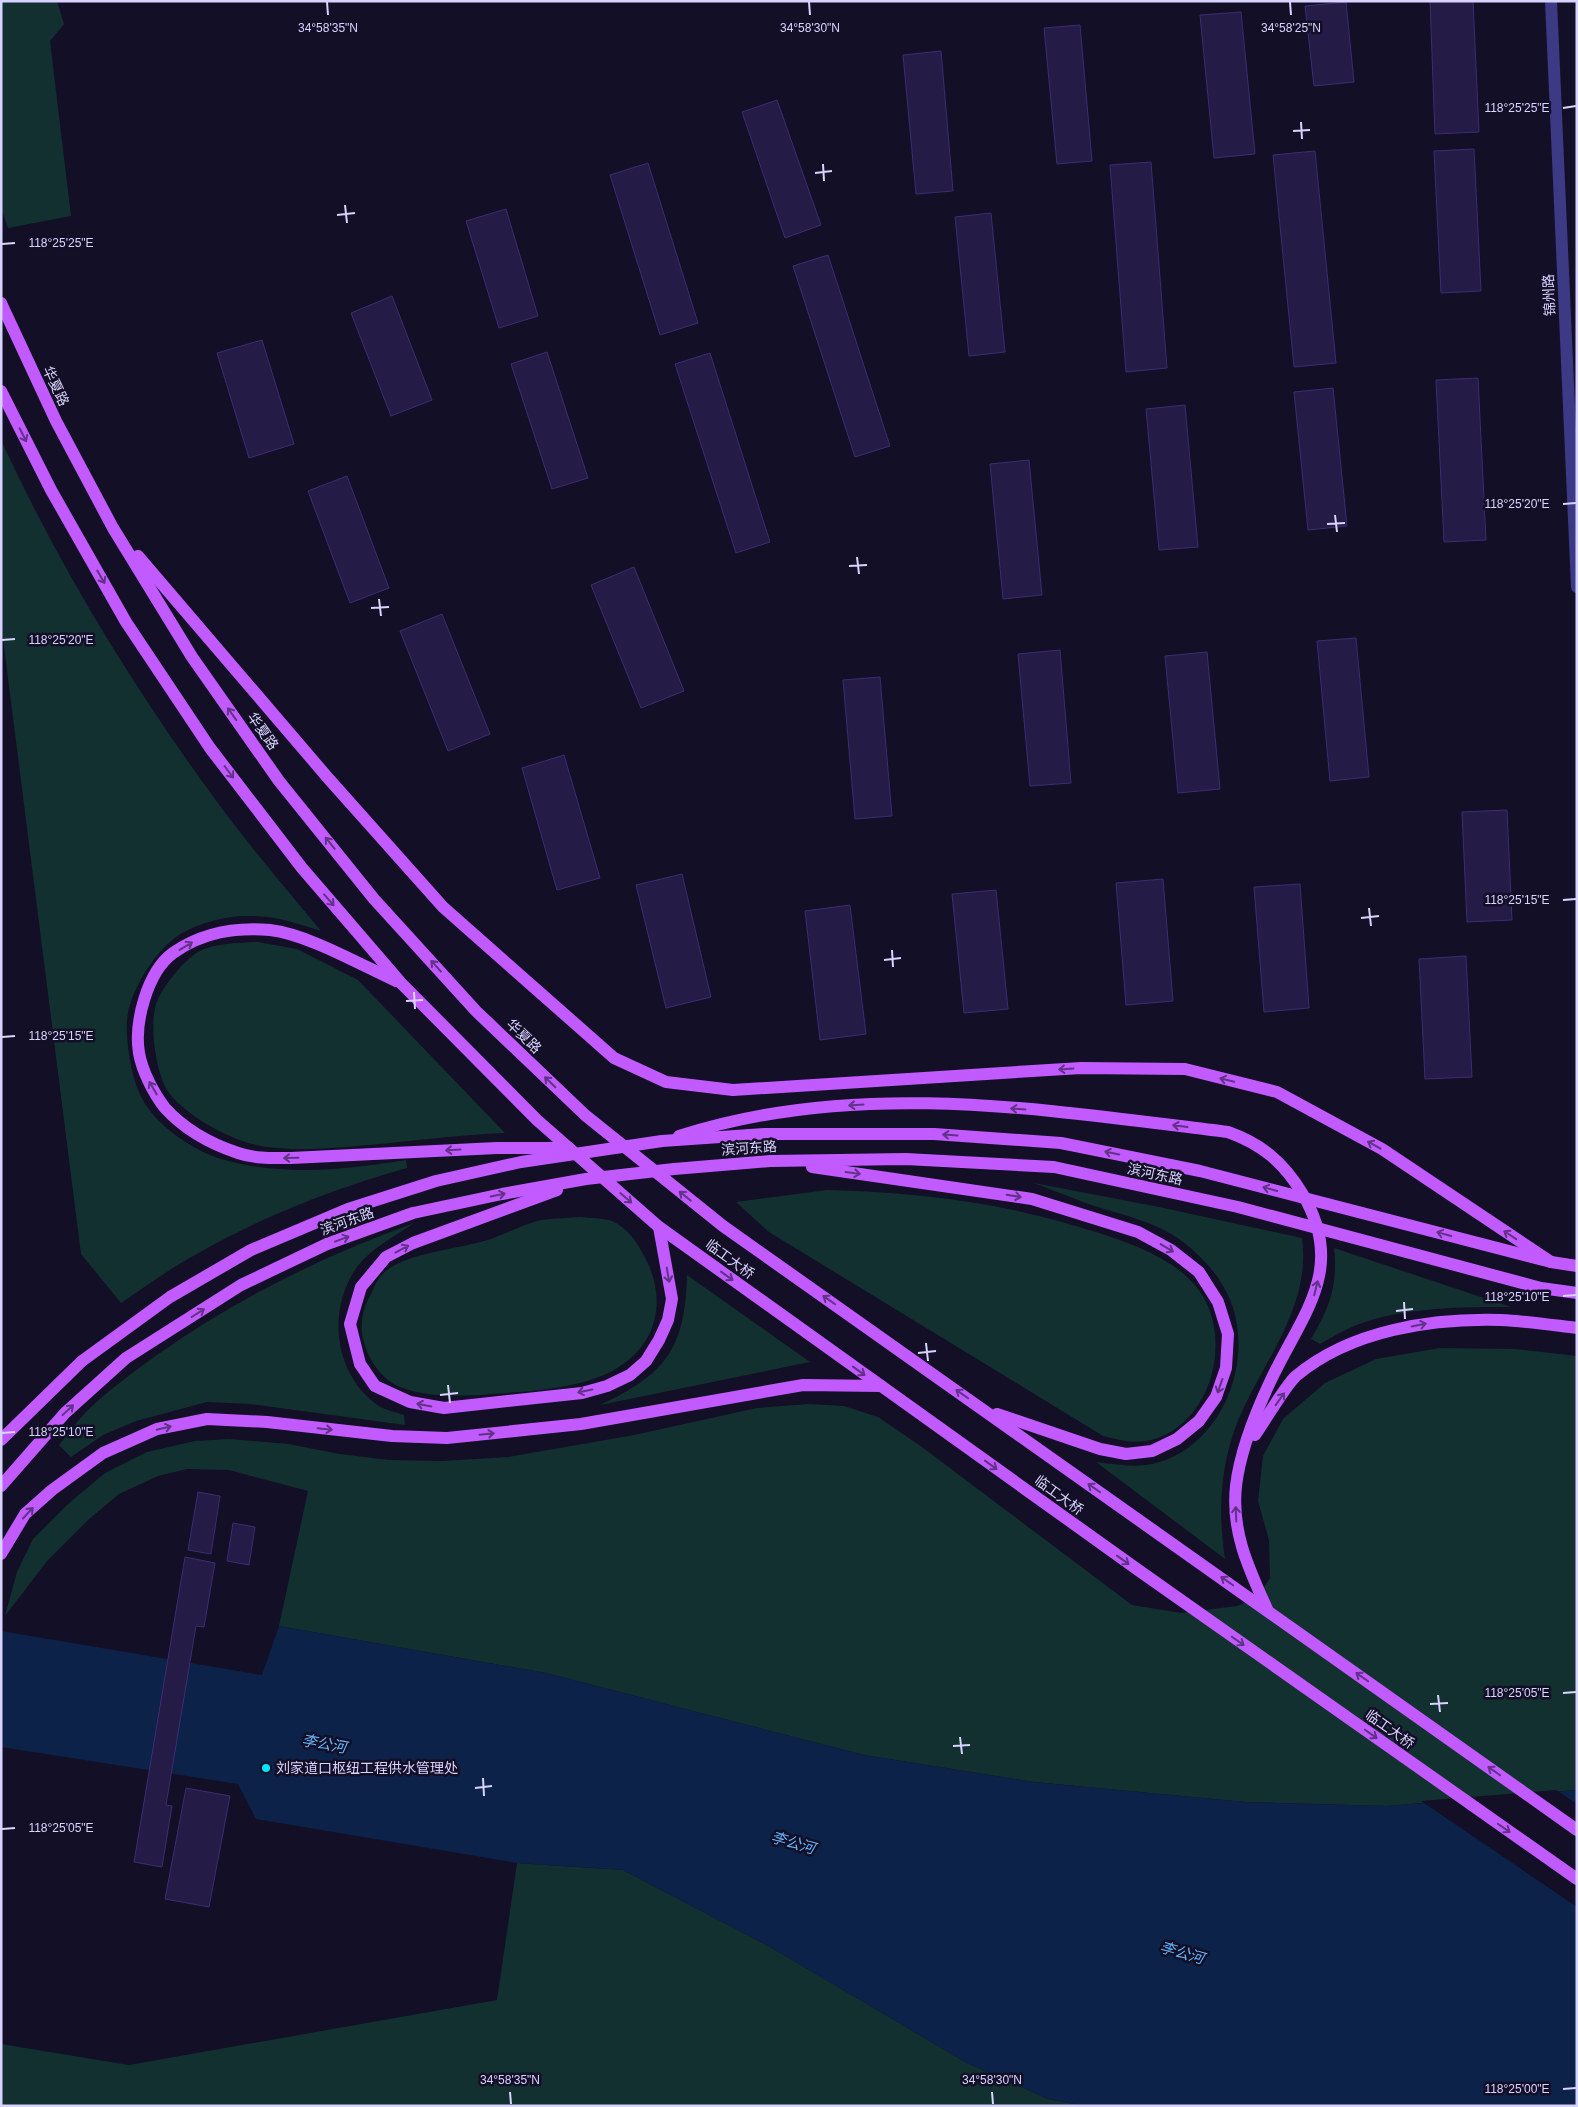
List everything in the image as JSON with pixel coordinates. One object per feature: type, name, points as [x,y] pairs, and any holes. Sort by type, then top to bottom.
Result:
[{"type":"main road","name":"华夏路","points":[[1,303],[56,421],[113,528],[192,657],[285,788],[374,899],[476,1011],[586,1115]]},
{"type":"main road","points":[[1,391],[51,490],[126,622],[210,748],[302,868],[401,983]]},
{"type":"main road","points":[[113,528],[328,778],[444,907],[614,1058],[666,1082],[733,1090],[1081,1068],[1185,1069],[1277,1092],[1382,1150],[1550,1262]]},
{"type":"main road","points":[[401,983],[304,939],[272,930],[240,928],[219,932],[198,939],[172,954],[154,976],[138,1026],[139,1054],[150,1083],[165,1107],[181,1123],[202,1138],[239,1154],[264,1158],[291,1158],[497,1148],[607,1148]]},
{"type":"main road","name":"临工大桥","points":[[401,983],[537,1120],[659,1227],[1141,1572],[1577,1880]]},
{"type":"main road","points":[[662,1141],[712,1125],[778,1111],[861,1104],[938,1103],[1063,1112],[1228,1132],[1246,1139],[1262,1149],[1290,1174],[1310,1206],[1318,1228],[1321,1251],[1314,1296],[1297,1333],[1270,1382],[1242,1454],[1236,1487],[1236,1520],[1243,1556],[1267,1609]]},
{"type":"main road","name":"临工大桥","points":[[586,1115],[724,1226],[1577,1830]]},
{"type":"main road","name":"滨河东路","points":[[1,1440],[82,1361],[170,1297],[251,1250],[348,1209],[436,1180],[521,1162],[662,1141],[765,1134],[934,1134],[1061,1143],[1200,1171],[1550,1262],[1577,1266]]},
{"type":"main road","name":"滨河东路","points":[[1,1486],[64,1413],[126,1358],[241,1286],[327,1244],[413,1213],[586,1179],[770,1161],[906,1159],[1054,1167],[1238,1207],[1541,1288],[1577,1293]]},
{"type":"main road","points":[[770,1161],[1032,1199],[1138,1232],[1171,1250],[1199,1272],[1218,1302],[1228,1334],[1226,1368],[1216,1397],[1199,1421],[1177,1439],[1152,1451],[1126,1454],[1100,1449],[983,1409]]},
{"type":"main road","points":[[586,1179],[413,1243],[386,1257],[361,1287],[350,1324],[360,1364],[375,1386],[410,1402],[444,1408],[582,1393],[607,1386],[630,1375],[646,1361],[659,1340],[672,1299],[659,1227]]},
{"type":"main road","points":[[1242,1454],[1295,1377],[1323,1358],[1354,1342],[1401,1328],[1439,1321],[1502,1320],[1577,1328]]},
{"type":"main road","points":[[1,1554],[24,1514],[52,1490],[103,1453],[157,1429],[207,1419],[267,1422],[392,1436],[447,1438],[580,1424],[803,1385],[880,1386]]},
{"type":"street","name":"锦州路","points":[[1551,1],[1577,587]]},
{"type":"green space","points":[[1,1],[57,1],[64,24],[50,41],[71,216],[8,228],[1,208]]},
{"type":"green space","points":[[1,440],[71,578],[153,710],[225,812],[265,864],[321,931],[276,918],[238,916],[219,919],[201,925],[184,932],[168,944],[152,961],[140,982],[128,1013],[127,1033],[130,1060],[135,1082],[142,1098],[154,1116],[180,1138],[209,1155],[241,1164],[264,1168],[312,1170],[359,1167],[406,1160],[407,1168],[352,1185],[298,1205],[220,1241],[185,1260],[121,1303],[81,1254],[1,623]]},
{"type":"green space","points":[[258,942],[297,949],[358,980],[505,1133],[465,1135],[346,1147],[284,1149],[248,1143],[215,1129],[192,1115],[167,1090],[160,1073],[153,1027],[157,1001],[172,977],[198,952],[219,945]]},
{"type":"green space","points":[[1034,1183],[1159,1207],[1302,1238],[1303,1261],[1294,1305],[1286,1326],[1244,1407],[1230,1444],[1221,1500],[1225,1559],[1096,1462],[1131,1466],[1152,1464],[1178,1454],[1200,1438],[1217,1417],[1230,1392],[1237,1365],[1238,1338],[1234,1311],[1220,1280],[1198,1255],[1178,1238],[1166,1231]]},
{"type":"green space","points":[[827,1190],[896,1193],[999,1207],[1032,1214],[1099,1233],[1137,1247],[1162,1259],[1174,1266],[1194,1284],[1207,1304],[1214,1326],[1215,1350],[1212,1374],[1203,1396],[1190,1415],[1173,1431],[1151,1440],[1133,1442],[1103,1436],[769,1232],[736,1202]]},
{"type":"green space","points":[[581,1217],[608,1220],[622,1227],[637,1244],[651,1270],[657,1303],[655,1319],[650,1334],[629,1360],[599,1377],[566,1386],[532,1391],[461,1396],[420,1393],[400,1387],[392,1383],[377,1369],[363,1341],[362,1321],[363,1313],[375,1286],[387,1270],[396,1264],[420,1255],[484,1241],[542,1220]]},
{"type":"green space","points":[[414,1223],[374,1250],[360,1263],[346,1287],[339,1323],[340,1342],[351,1376],[362,1391],[376,1404],[404,1415],[405,1425],[251,1404],[207,1402],[136,1421],[103,1435],[71,1457],[59,1445],[82,1416],[111,1389],[157,1355],[218,1315],[281,1280],[347,1250]]},
{"type":"green space","points":[[1334,1248],[1511,1307],[1455,1308],[1401,1313],[1359,1324],[1320,1344],[1311,1339],[1328,1306],[1331,1295],[1335,1273]]},
{"type":"green space","points":[[687,1275],[810,1362],[600,1405],[623,1394],[641,1382],[656,1370],[668,1356],[682,1322]]},
{"type":"green space","points":[[1440,1348],[1515,1349],[1577,1356],[1577,1790],[1387,1806],[1245,1802],[1034,1782],[864,1755],[546,1673],[279,1626],[308,1491],[229,1470],[187,1469],[158,1476],[119,1494],[88,1520],[47,1561],[5,1616],[17,1572],[33,1539],[68,1504],[105,1473],[147,1452],[195,1441],[229,1439],[288,1444],[340,1454],[389,1460],[442,1461],[508,1457],[634,1435],[757,1408],[809,1404],[844,1406],[878,1417],[922,1447],[1132,1605],[1181,1613],[1237,1606],[1257,1598],[1270,1578],[1269,1540],[1258,1501],[1263,1456],[1283,1419],[1325,1383],[1376,1359]]},
{"type":"green space","points":[[517,1863],[623,1870],[772,1948],[967,2063],[1048,2099],[1085,2106],[1,2106],[1,2044],[129,2065],[497,2000]]},
{"type":"water","name":"李公河","points":[[279,1626],[546,1673],[864,1755],[1034,1782],[1245,1802],[1387,1806],[1577,1790],[1577,2106],[1085,2106],[1048,2099],[967,2063],[772,1948],[623,1870],[517,1863],[256,1819],[238,1784],[1,1747],[1,1631],[262,1675]]},
{"type":"pier","points":[[1556,1790],[1577,1804],[1577,1907],[1421,1801]]},
{"type":"building","points":[[1430,1],[1473,1],[1479,132],[1435,134]]},
{"type":"building","points":[[1346,2],[1354,82],[1314,86],[1305,6]]},
{"type":"building","points":[[1241,12],[1255,154],[1214,158],[1200,15]]},
{"type":"building","points":[[1080,25],[1092,161],[1057,164],[1044,28]]},
{"type":"building","points":[[941,51],[953,191],[916,194],[903,55]]},
{"type":"building","points":[[777,100],[821,225],[785,238],[742,112]]},
{"type":"building","points":[[1474,149],[1481,291],[1441,293],[1434,151]]},
{"type":"building","points":[[1315,151],[1336,363],[1294,367],[1273,155]]},
{"type":"building","points":[[1151,162],[1167,368],[1126,372],[1110,165]]},
{"type":"building","points":[[648,163],[698,323],[660,335],[610,175]]},
{"type":"building","points":[[506,209],[538,316],[499,328],[466,221]]},
{"type":"building","points":[[991,213],[1005,352],[969,356],[955,217]]},
{"type":"building","points":[[828,255],[890,446],[855,457],[793,266]]},
{"type":"building","points":[[392,296],[432,400],[391,416],[351,313]]},
{"type":"building","points":[[262,340],[294,444],[249,458],[217,353]]},
{"type":"building","points":[[547,352],[588,478],[552,489],[511,364]]},
{"type":"building","points":[[710,353],[770,542],[736,553],[675,364]]},
{"type":"building","points":[[1478,378],[1486,540],[1444,542],[1436,380]]},
{"type":"building","points":[[1333,388],[1347,526],[1308,530],[1294,392]]},
{"type":"building","points":[[1185,405],[1198,547],[1159,550],[1146,409]]},
{"type":"building","points":[[1029,460],[1042,595],[1003,599],[990,464]]},
{"type":"building","points":[[347,476],[389,588],[350,603],[308,491]]},
{"type":"building","points":[[634,567],[684,691],[641,708],[591,585]]},
{"type":"building","points":[[442,614],[490,734],[448,751],[400,631]]},
{"type":"building","points":[[1356,638],[1369,777],[1330,781],[1317,641]]},
{"type":"building","points":[[1060,650],[1071,783],[1030,786],[1018,654]]},
{"type":"building","points":[[1207,652],[1220,789],[1178,793],[1165,656]]},
{"type":"building","points":[[880,677],[892,816],[855,819],[843,680]]},
{"type":"building","points":[[564,755],[600,878],[557,890],[522,768]]},
{"type":"building","points":[[1507,810],[1512,920],[1467,922],[1462,812]]},
{"type":"building","points":[[682,874],[711,997],[666,1008],[636,885]]},
{"type":"building","points":[[1163,879],[1173,1001],[1126,1005],[1116,883]]},
{"type":"building","points":[[1300,884],[1309,1008],[1264,1012],[1254,887]]},
{"type":"building","points":[[996,890],[1008,1009],[964,1013],[952,894]]},
{"type":"building","points":[[850,905],[866,1034],[820,1040],[805,911]]},
{"type":"building","points":[[1466,956],[1472,1077],[1425,1079],[1419,959]]},
{"type":"building","points":[[198,1492],[220,1496],[211,1554],[188,1550]]},
{"type":"building","points":[[233,1523],[255,1527],[249,1565],[227,1561]]},
{"type":"building","points":[[185,1557],[215,1563],[204,1627],[196,1626],[166,1805],[172,1806],[162,1867],[134,1862]]},
{"type":"building","points":[[186,1788],[230,1796],[209,1907],[165,1899]]},
{"type":"place","name":"刘家道口枢纽工程供水管理处","points":[[266,1768]]}]
